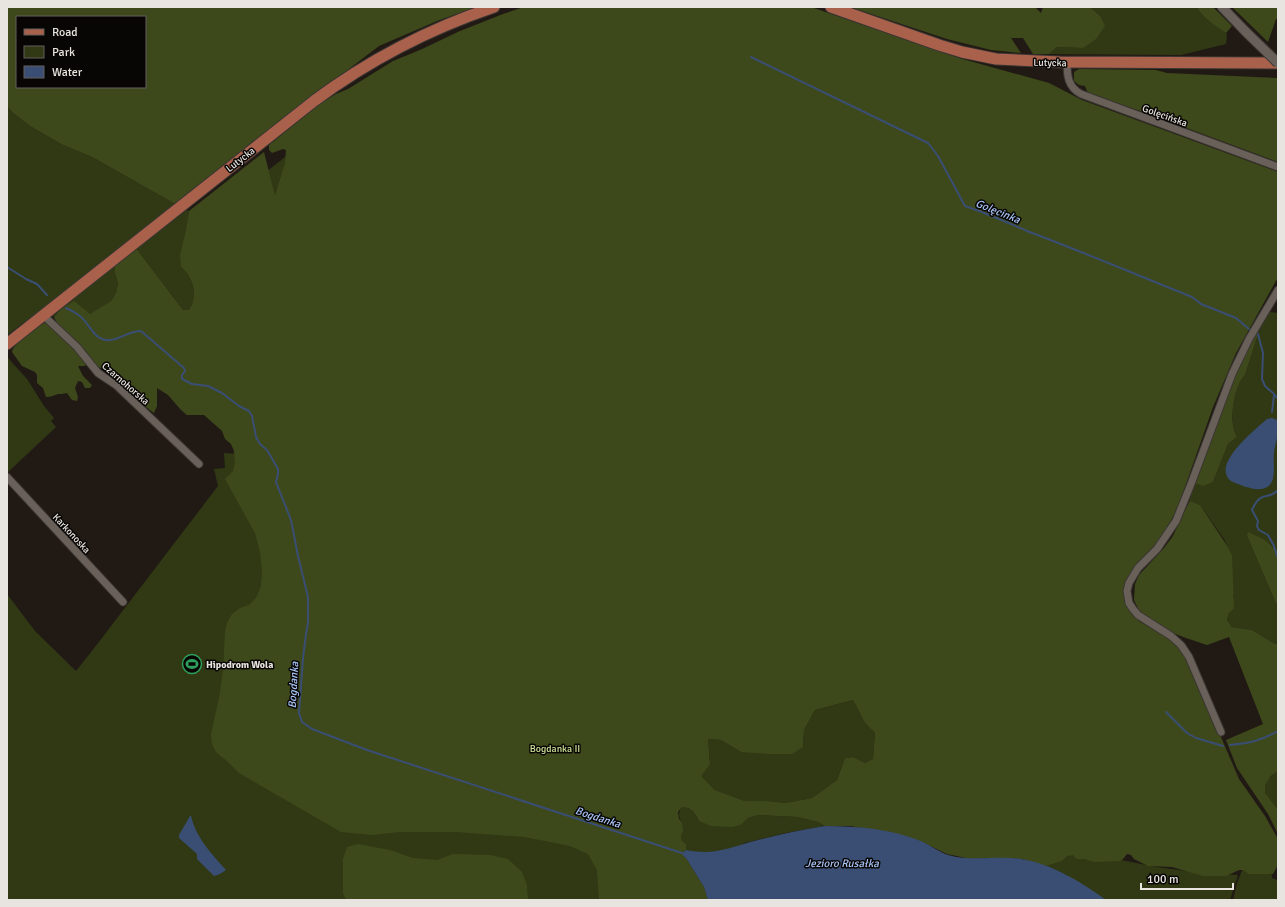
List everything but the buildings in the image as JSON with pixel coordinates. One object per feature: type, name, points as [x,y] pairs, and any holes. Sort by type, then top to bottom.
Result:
[{"type":"main road","name":"Lutycka","points":[[7,344],[314,100],[339,82],[400,46],[446,25],[494,7]]},
{"type":"main road","name":"Lutycka","points":[[831,7],[932,43],[975,55],[1011,60],[1067,62],[1278,63]]},
{"type":"street","points":[[1222,7],[1278,63]]},
{"type":"street","name":"Golęcińska","points":[[1067,62],[1069,82],[1080,94],[1278,167]]},
{"type":"street","points":[[1221,732],[1197,676],[1181,645],[1171,636],[1157,628],[1136,612],[1129,603],[1127,591],[1129,583],[1138,568],[1157,550],[1176,521],[1232,374],[1249,339],[1278,290]]},
{"type":"street","name":"Czarnohorska","points":[[43,315],[80,350],[98,373],[116,385],[199,464]]},
{"type":"street","name":"Karkonoska","points":[[7,477],[123,602]]},
{"type":"green space","points":[[7,7],[476,7],[437,21],[379,46],[175,204],[94,158],[61,144],[30,126],[12,112],[7,106]]},
{"type":"green space","name":"Bogdanka II","points":[[524,7],[811,7],[959,58],[1049,83],[1082,100],[1278,172],[1277,279],[1236,353],[1213,407],[1179,504],[1168,527],[1156,544],[1133,570],[1125,583],[1124,595],[1139,621],[1172,640],[1187,658],[1239,779],[1265,816],[1278,839],[1278,865],[1273,874],[1249,874],[1243,870],[1239,870],[1226,876],[1203,876],[1172,867],[1148,866],[1127,854],[1120,861],[1094,862],[1085,859],[1077,859],[1073,855],[1067,856],[1062,861],[1046,866],[1022,859],[971,859],[947,854],[920,841],[891,833],[850,826],[825,826],[818,822],[798,817],[758,815],[748,818],[742,824],[733,827],[711,826],[699,821],[692,810],[681,808],[678,812],[683,830],[681,836],[682,841],[686,844],[686,850],[683,853],[683,856],[686,858],[704,887],[708,900],[599,900],[597,870],[588,854],[570,846],[525,837],[457,832],[400,832],[372,835],[341,832],[239,773],[216,752],[212,744],[211,734],[223,671],[225,632],[227,623],[232,614],[240,608],[249,605],[256,598],[261,586],[262,572],[260,552],[255,533],[225,479],[233,471],[235,463],[234,451],[231,444],[225,439],[222,431],[204,415],[187,415],[168,395],[157,388],[157,406],[154,413],[134,398],[108,372],[97,366],[86,351],[58,325],[54,317],[60,310],[74,301],[90,314],[111,301],[116,293],[118,283],[115,273],[115,264],[136,248],[183,310],[189,310],[192,305],[194,293],[189,276],[181,267],[180,255],[189,211],[264,152],[275,196],[285,163],[286,150],[283,149],[272,153],[269,150],[269,145],[321,103],[348,89],[393,61],[460,31]],"holes":[[[853,700],[865,723],[875,733],[873,759],[865,763],[853,757],[845,758],[837,780],[812,798],[785,803],[745,801],[715,790],[701,776],[710,764],[708,739],[721,740],[741,752],[792,754],[803,747],[804,730],[815,710]]]},
{"type":"green space","points":[[850,7],[1035,7],[1041,13],[1043,7],[1090,7],[1100,16],[1105,26],[1096,39],[1083,48],[1057,47],[1049,54],[1033,54],[1023,38],[1011,38],[1021,53],[991,50],[947,39]]},
{"type":"green space","points":[[1090,7],[1197,7],[1227,34],[1226,44],[1181,55],[1049,54],[1057,47],[1083,48],[1100,16]]},
{"type":"green space","points":[[1197,7],[1213,7],[1232,26],[1226,33],[1206,18]]},
{"type":"green space","points":[[1232,7],[1278,7],[1278,19],[1276,19],[1268,42]]},
{"type":"green space","points":[[1079,69],[1156,70],[1167,73],[1278,78],[1278,162],[1091,94],[1087,91],[1085,86],[1079,85],[1074,81],[1074,72]]},
{"type":"green space","points":[[7,106],[12,112],[30,126],[61,144],[94,158],[175,204],[92,271],[7,335]]},
{"type":"green space","name":"Bogdanka II","points":[[313,135],[626,749],[682,823],[679,812],[681,808],[687,808],[692,810],[699,821],[742,824],[748,818],[758,815],[798,817],[818,822],[825,826],[790,832],[744,843],[708,900],[704,887],[686,858],[681,837],[666,900],[7,900],[7,594],[35,631],[76,671],[218,486],[214,469],[225,468],[224,453],[239,454],[218,292],[187,226],[218,210]]},
{"type":"green space","points":[[187,210],[189,211],[181,267],[189,276],[193,287],[194,293],[192,305],[189,310],[183,310],[136,248]]},
{"type":"green space","points":[[115,264],[115,273],[118,283],[116,293],[111,301],[90,315],[60,310],[54,317],[52,313]]},
{"type":"green space","points":[[1270,312],[1278,313],[1278,550],[1265,540],[1247,536],[1278,608],[1278,644],[1275,644],[1252,630],[1232,627],[1227,620],[1234,597],[1232,589],[1232,555],[1224,539],[1200,505],[1189,502],[1195,480],[1213,482],[1228,444],[1237,437],[1234,429],[1233,418],[1233,405],[1236,391],[1245,375],[1261,325]]},
{"type":"green space","points":[[44,323],[48,323],[87,362],[85,366],[78,366],[83,376],[92,385],[90,388],[85,388],[82,382],[78,381],[75,388],[78,397],[77,401],[72,400],[67,393],[46,397],[43,388],[37,383],[37,375],[35,372],[22,366],[12,352],[20,340]]},
{"type":"green space","points":[[1261,325],[1245,375],[1236,391],[1234,398],[1233,419],[1237,437],[1228,444],[1213,482],[1203,486],[1195,483],[1235,373]]},
{"type":"green space","points":[[7,357],[27,379],[44,406],[54,418],[51,421],[56,427],[7,473]]},
{"type":"green space","points":[[1189,502],[1200,505],[1232,555],[1234,608],[1229,613],[1227,620],[1232,627],[1252,630],[1275,644],[1278,644],[1278,771],[1271,776],[1265,785],[1265,793],[1278,810],[1278,834],[1268,814],[1237,768],[1226,740],[1263,724],[1229,637],[1207,645],[1173,633],[1140,612],[1134,600],[1135,584],[1139,575],[1173,536]]},
{"type":"green space","points":[[1248,532],[1265,540],[1278,550],[1278,608],[1247,536]]},
{"type":"green space","points":[[853,700],[865,723],[875,733],[873,759],[865,763],[853,757],[845,758],[837,780],[812,798],[785,803],[745,801],[715,790],[700,776],[710,763],[708,739],[721,740],[741,752],[803,747],[804,730],[815,710]]},
{"type":"green space","points":[[1278,771],[1278,810],[1264,790],[1267,781]]},
{"type":"green space","points":[[358,844],[390,850],[413,858],[437,860],[453,854],[490,855],[508,859],[522,872],[527,885],[528,900],[346,900],[343,893],[343,859],[347,847]]},
{"type":"green space","points":[[1077,851],[1156,867],[1202,873],[1238,875],[1230,900],[1090,900],[1046,870],[1046,866],[1060,861],[1067,853]]},
{"type":"green space","points":[[1243,868],[1264,869],[1272,875],[1272,878],[1277,880],[1278,878],[1278,900],[1233,900],[1237,883]]},
{"type":"water","points":[[1272,418],[1277,420],[1278,428],[1274,453],[1274,475],[1270,484],[1266,488],[1255,489],[1248,488],[1231,481],[1226,474],[1226,466],[1230,457],[1245,439],[1267,419]]},
{"type":"water","points":[[190,816],[201,839],[226,870],[220,874],[214,876],[197,859],[197,854],[179,838],[179,835]]},
{"type":"water","name":"Jezioro Rusałka","points":[[825,826],[886,831],[910,837],[921,841],[945,854],[958,857],[1012,858],[1032,861],[1055,869],[1087,887],[1106,900],[708,900],[704,887],[686,858],[683,856],[683,853],[686,850],[706,852],[723,850],[775,836]]},
{"type":"waterway","name":"Golęcinka","points":[[751,57],[928,143],[938,156],[965,206],[1192,297],[1201,304],[1236,318],[1249,329]]},
{"type":"waterway","name":"Bogdanka","points":[[7,267],[37,284],[47,295]]},
{"type":"waterway","name":"Bogdanka","points":[[66,308],[80,316],[97,336],[105,340],[111,340],[133,332],[141,331],[184,368],[185,371],[182,375],[182,379],[192,384],[208,386],[222,393],[239,406],[249,411],[252,416],[256,437],[260,444],[267,450],[278,469],[276,482],[291,520],[308,597],[308,623],[303,658],[299,713],[302,722],[312,729],[367,750],[685,854]]},
{"type":"waterway","name":"Golęcinka","points":[[1258,334],[1263,353],[1262,379],[1265,386],[1278,399]]},
{"type":"waterway","points":[[1272,412],[1274,395]]},
{"type":"waterway","name":"Golęcinka","points":[[1278,490],[1271,495],[1262,497],[1255,504],[1252,510],[1258,521],[1257,526],[1259,530],[1268,535],[1274,546],[1278,559]]},
{"type":"waterway","points":[[1166,712],[1187,733],[1196,738],[1223,746]]},
{"type":"waterway","points":[[1230,745],[1255,741],[1278,731]]},
{"type":"place","name":"Hipodrom Wola","points":[[192,664]]}]
